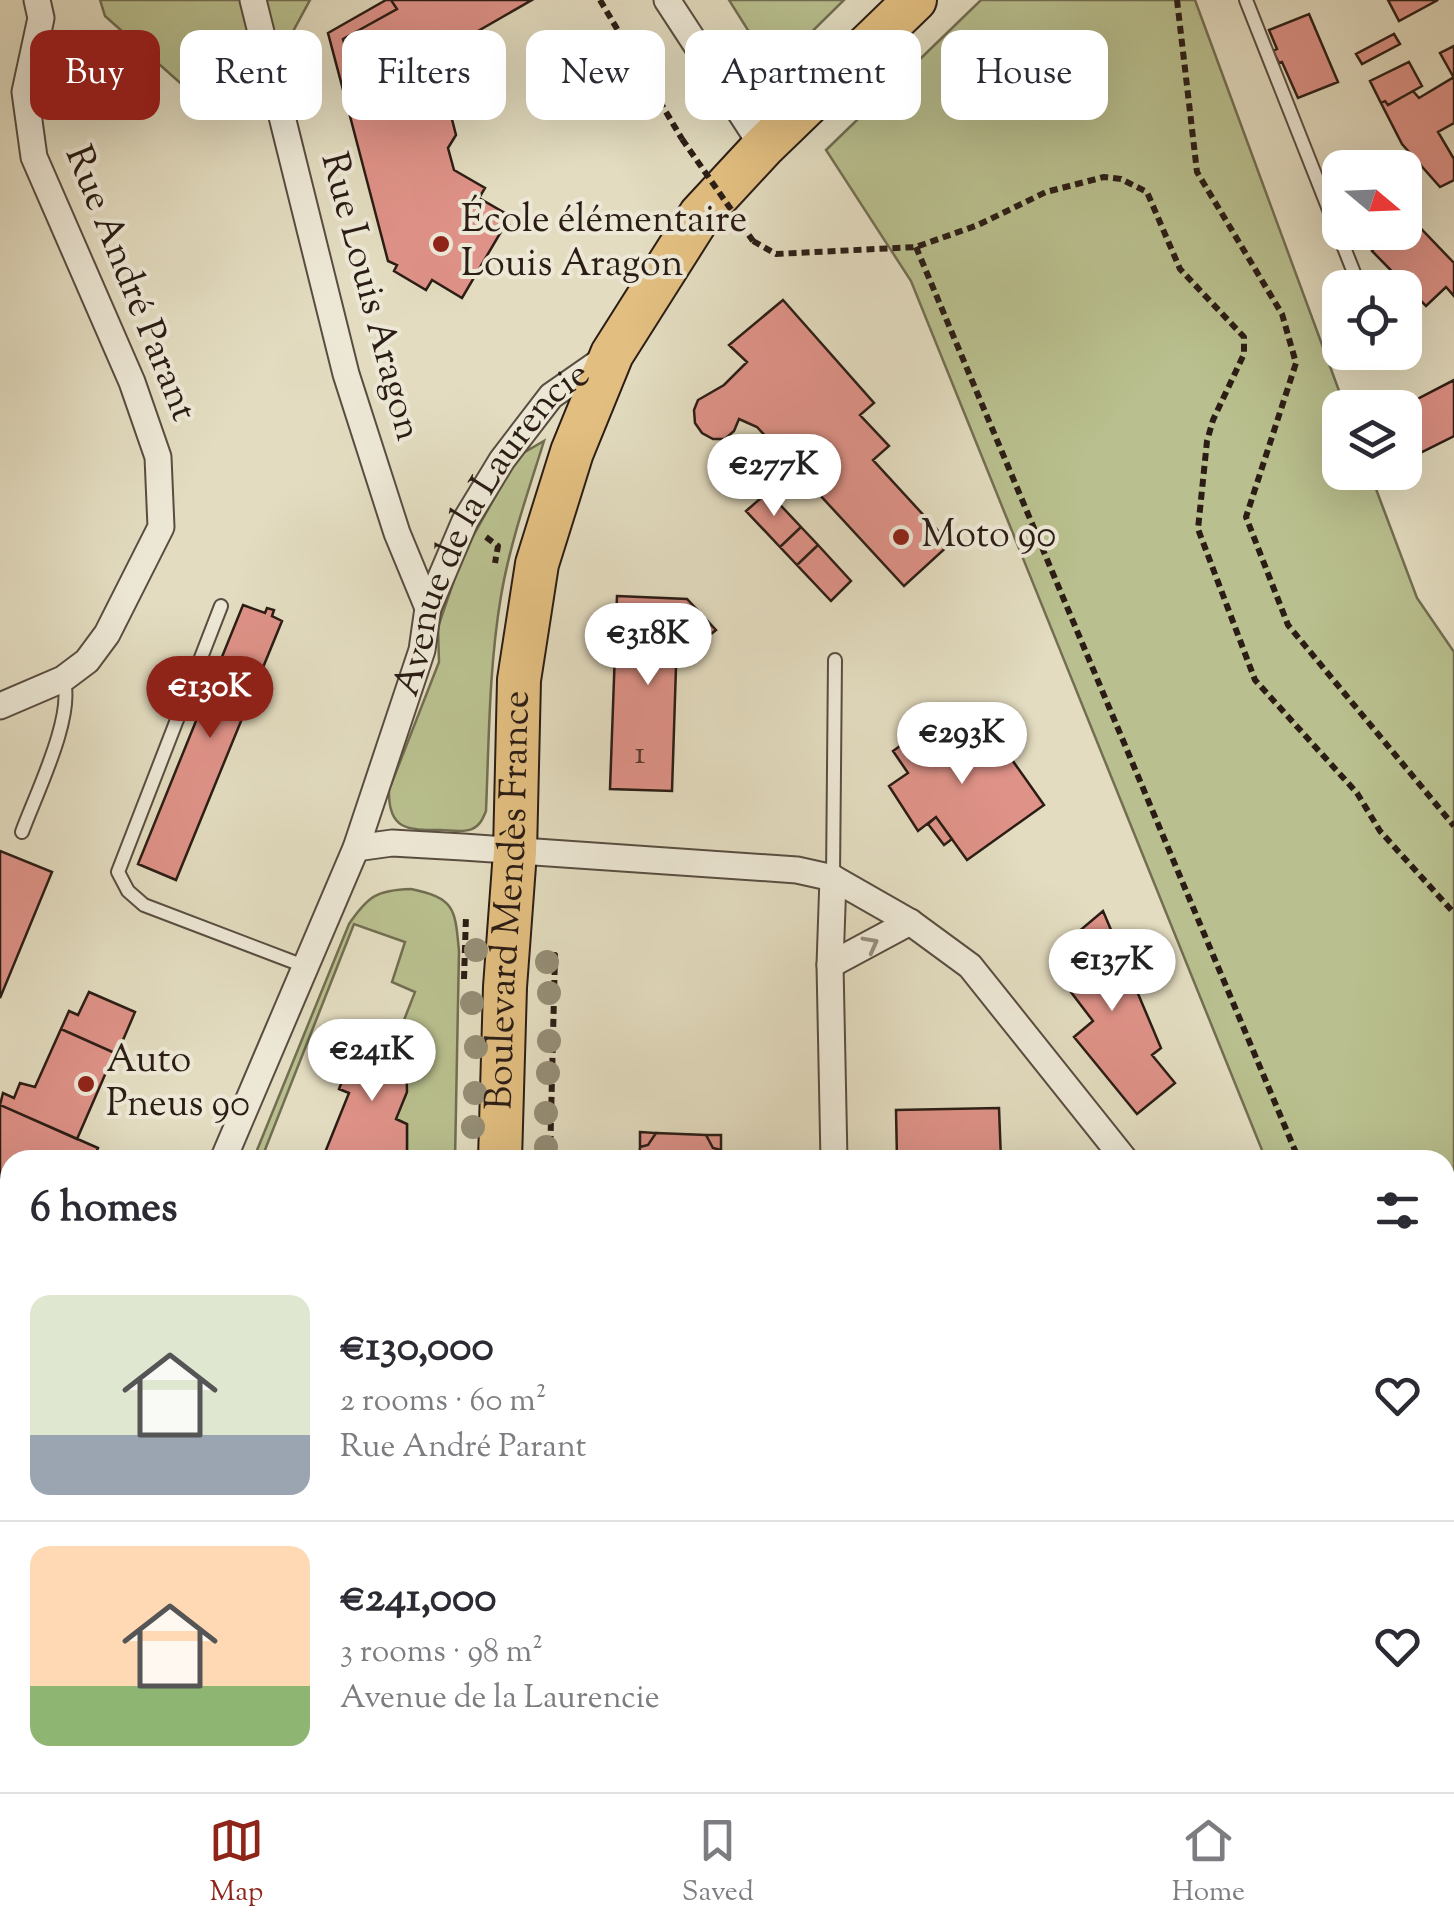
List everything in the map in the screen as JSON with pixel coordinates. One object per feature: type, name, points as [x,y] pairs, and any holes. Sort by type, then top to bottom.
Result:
[{"type":"main road","name":"Avenue de la Laurencie","points":[[612,354],[700,215],[763,147],[915,0]]},
{"type":"main road","name":"Boulevard Mendès France","points":[[500,1150],[519,680],[537,564],[572,452],[612,354]]},
{"type":"street","name":"Rue André Parant","points":[[0,706],[63,678],[86,661],[107,634],[161,527],[158,457],[139,401],[34,157],[25,92],[41,18],[37,0]]},
{"type":"street","name":"Rue Louis Aragon","points":[[253,0],[346,374],[398,533],[428,608]]},
{"type":"street","points":[[667,0],[763,147]]},
{"type":"street","name":"Avenue de la Laurencie","points":[[228,1150],[356,848],[422,650],[428,608],[465,521],[502,460],[550,396],[612,354]]},
{"type":"street","points":[[356,848],[392,844],[797,870],[833,878],[910,922],[970,966],[1117,1150]]},
{"type":"street","points":[[833,878],[830,965],[834,1150]]},
{"type":"street","points":[[830,965],[910,922]]},
{"type":"lane","points":[[1246,0],[1353,270]]},
{"type":"lane","points":[[220,606],[118,872],[128,891],[144,905],[304,966]]},
{"type":"lane","points":[[833,878],[836,660]]},
{"type":"lane","points":[[22,832],[60,728],[68,691],[63,678]]},
{"type":"path","points":[[600,0],[682,138],[752,241],[776,254],[916,248],[978,225],[1046,192],[1104,178],[1121,179],[1147,192],[1180,270],[1244,337],[1244,354],[1207,441],[1198,529],[1255,680],[1357,793],[1380,831],[1454,913]]},
{"type":"path","points":[[1177,0],[1198,172],[1282,314],[1296,363],[1246,517],[1288,625],[1454,826]]},
{"type":"path","points":[[916,248],[1294,1150]]},
{"type":"path","points":[[507,960],[555,955],[550,1150]]},
{"type":"green space","points":[[100,0],[310,0],[294,30],[180,30],[180,83],[160,65],[160,30],[121,30],[105,16]]},
{"type":"green space","points":[[729,0],[844,0],[814,30],[748,30]]},
{"type":"green space","points":[[981,0],[1195,0],[1322,345],[1322,370],[1331,370],[1339,390],[1322,390],[1322,490],[1376,490],[1417,598],[1454,652],[1454,1150],[1262,1150],[911,281],[826,150],[857,120],[921,120],[921,58],[941,39],[941,120],[1108,120],[1108,30],[950,30]]},
{"type":"green space","points":[[544,441],[514,537],[501,596],[492,676],[486,811],[479,824],[469,830],[409,828],[392,813],[389,790],[439,662],[438,627],[463,554],[518,456]]},
{"type":"green space","points":[[411,889],[437,897],[454,916],[459,951],[455,1150],[407,1150],[407,1124],[396,1119],[395,1043],[415,992],[392,982],[405,942],[354,924],[265,1150],[257,1150],[349,924],[374,896]]},
{"type":"building","points":[[386,0],[391,0],[397,9],[359,30],[342,30],[342,86],[328,33]]},
{"type":"building","points":[[391,0],[532,0],[480,30],[359,30],[397,9]]},
{"type":"building","points":[[1388,0],[1438,0],[1399,21]]},
{"type":"building","points":[[1309,14],[1338,82],[1298,98],[1273,51],[1277,49],[1269,30]]},
{"type":"building","points":[[1394,34],[1400,44],[1362,64],[1356,54]]},
{"type":"building","points":[[1454,46],[1454,78],[1440,53]]},
{"type":"building","points":[[1409,62],[1422,86],[1388,105],[1385,101],[1381,103],[1370,81]]},
{"type":"building","points":[[1454,77],[1454,123],[1438,132],[1454,159],[1454,180],[1440,187],[1422,167],[1422,150],[1407,150],[1402,144],[1381,103],[1385,101],[1388,105],[1413,91],[1419,98]]},
{"type":"building","points":[[351,120],[452,120],[456,135],[448,148],[454,170],[485,188],[479,198],[510,216],[506,223],[509,225],[505,232],[502,230],[462,298],[432,280],[426,290],[394,271],[397,265],[388,261]]},
{"type":"building","points":[[1422,230],[1454,263],[1454,296],[1446,287],[1426,306],[1422,302],[1422,270],[1391,270],[1372,251],[1422,250]]},
{"type":"building","points":[[783,300],[874,403],[860,415],[889,446],[873,460],[950,544],[904,586],[757,427],[739,419],[725,439],[713,439],[695,423],[698,400],[724,385],[747,362],[729,345]]},
{"type":"building","points":[[1454,380],[1454,436],[1422,452],[1422,397]]},
{"type":"building","points":[[768,492],[801,527],[780,547],[746,511]]},
{"type":"building","points":[[801,527],[818,545],[797,565],[780,547]]},
{"type":"building","points":[[818,545],[851,581],[831,601],[797,565]]},
{"type":"building","points":[[617,596],[687,599],[716,630],[706,638],[677,636],[672,791],[610,789]]},
{"type":"building","points":[[243,605],[265,613],[267,608],[274,610],[272,616],[282,621],[176,880],[138,864]]},
{"type":"building","points":[[945,714],[975,756],[998,740],[1044,805],[967,860],[936,817],[918,831],[889,786],[908,773],[893,751]]},
{"type":"building","points":[[936,817],[952,839],[944,845],[928,824]]},
{"type":"building","points":[[0,851],[52,872],[0,998]]},
{"type":"building","points":[[1103,911],[1161,1048],[1152,1055],[1175,1083],[1137,1114],[1074,1037],[1093,1021],[1051,966],[1058,949]]},
{"type":"building","points":[[89,992],[135,1012],[117,1054],[61,1029],[69,1011],[78,1015]]},
{"type":"building","points":[[61,1029],[117,1054],[77,1139],[0,1105],[3,1093],[14,1098],[20,1083],[35,1087]]},
{"type":"building","points":[[362,1030],[406,1047],[407,1092],[396,1119],[407,1124],[407,1150],[326,1150],[349,1093],[339,1089]]},
{"type":"building","points":[[0,1105],[98,1148],[97,1150],[0,1150]]},
{"type":"building","points":[[999,1108],[1001,1150],[897,1150],[896,1110]]},
{"type":"building","points":[[640,1132],[656,1133],[648,1145],[640,1147]]},
{"type":"building","points":[[656,1133],[706,1135],[713,1148],[721,1150],[640,1150]]},
{"type":"building","points":[[706,1135],[721,1135],[721,1150],[713,1148]]},
{"type":"place","name":"École élémentaire Louis Aragon","points":[[441,244]]},
{"type":"place","name":"Moto 90","points":[[901,537]]},
{"type":"place","name":"Auto Pneus 90","points":[[86,1084]]}]
